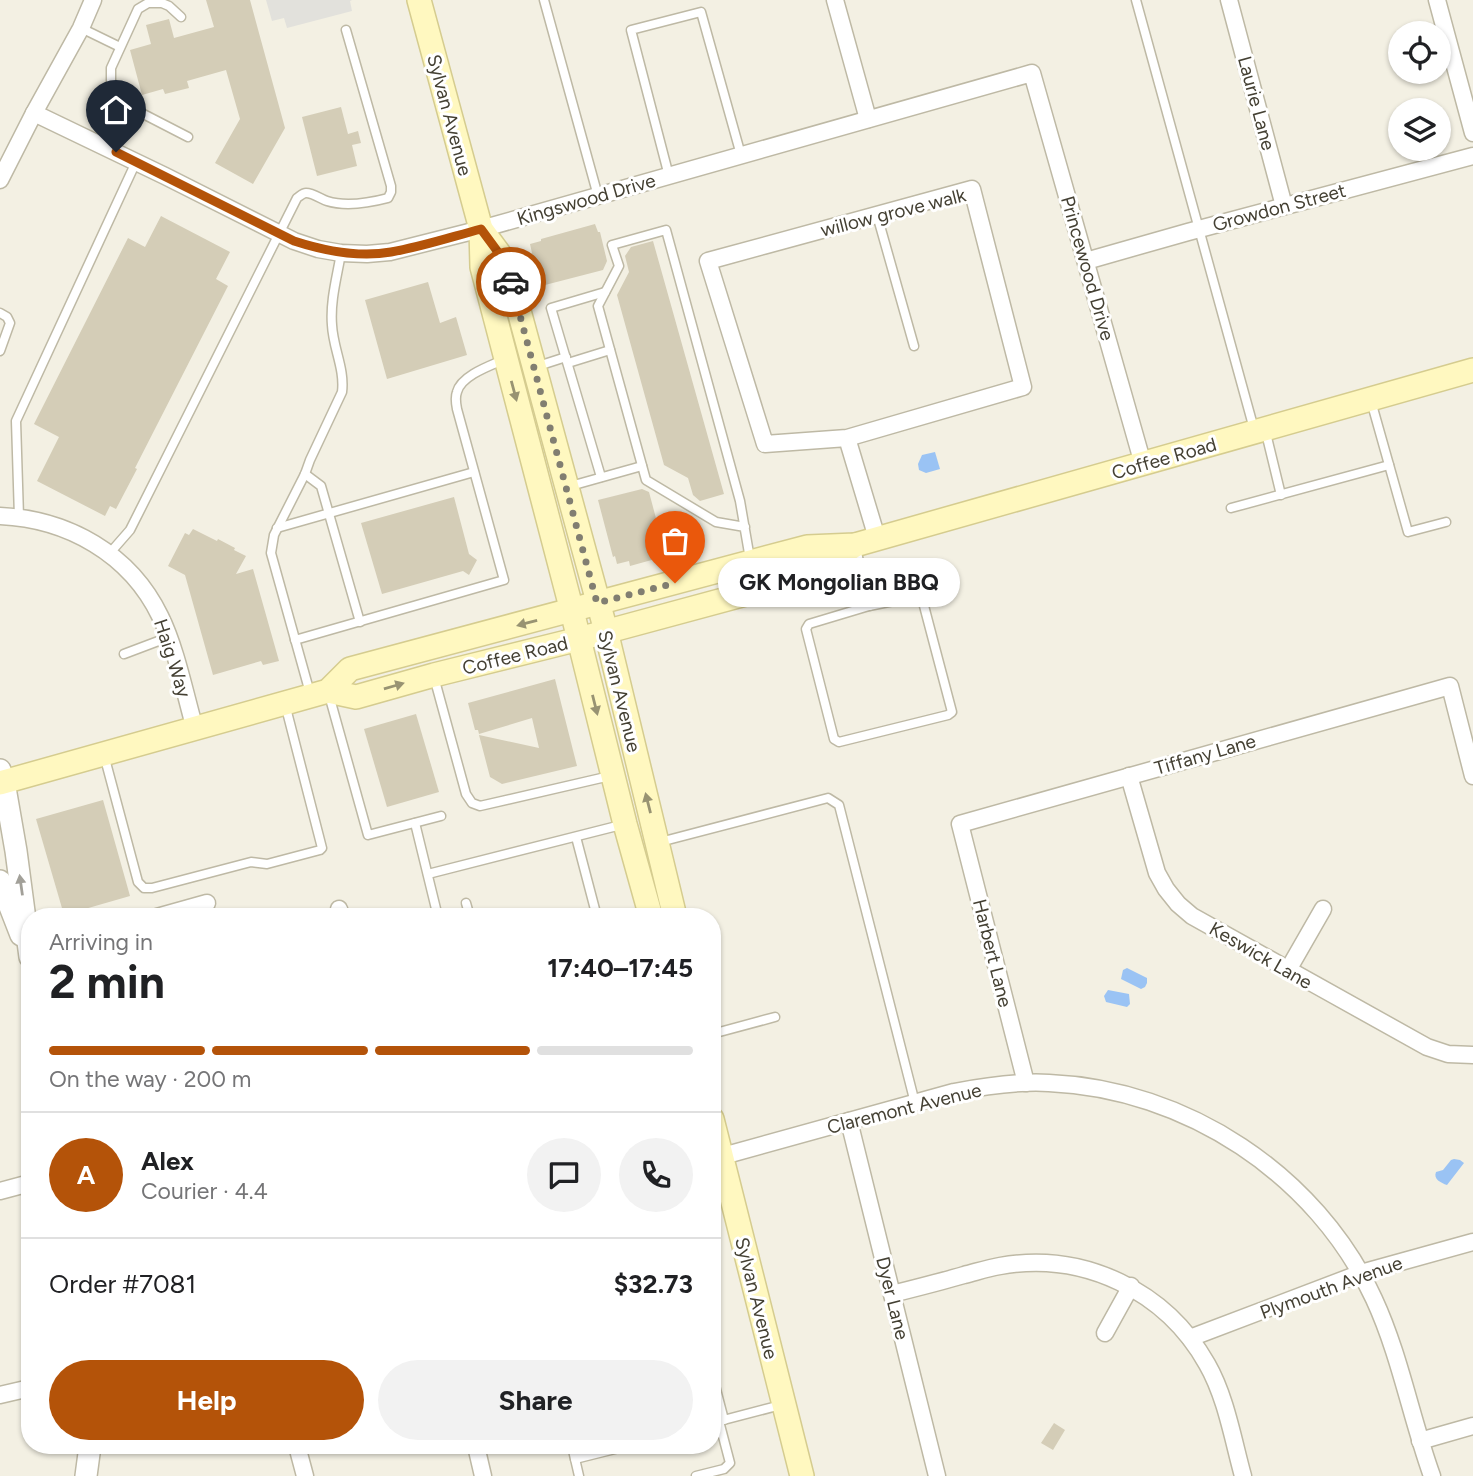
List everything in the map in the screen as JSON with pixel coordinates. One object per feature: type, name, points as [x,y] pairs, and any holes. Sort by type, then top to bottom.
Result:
[{"type":"main road","name":"Sylvan Avenue","points":[[419,0],[481,229],[482,267],[648,908]]},
{"type":"main road","name":"Sylvan Avenue","points":[[481,229],[506,263],[606,631],[673,908]]},
{"type":"main road","name":"Coffee Road","points":[[319,694],[350,670],[807,547],[855,545],[1473,370]]},
{"type":"main road","name":"Coffee Road","points":[[1,778],[104,754],[319,694],[356,696],[812,576],[855,545]]},
{"type":"main road","name":"Sylvan Avenue","points":[[721,1172],[802,1476]]},
{"type":"street","points":[[0,180],[81,28],[93,0]]},
{"type":"street","points":[[835,0],[868,119]]},
{"type":"street","name":"Laurie Lane","points":[[1229,0],[1284,206]]},
{"type":"street","points":[[1437,0],[1473,133]]},
{"type":"street","name":"Kingswood Drive","points":[[34,113],[294,241],[318,249],[367,254],[390,253],[481,229],[1032,73]]},
{"type":"street","name":"Princewood Drive","points":[[1032,73],[1143,464]]},
{"type":"street","name":"Growdon Street","points":[[1086,261],[1473,156]]},
{"type":"street","name":"willow grove walk","points":[[972,189],[1023,387],[847,438],[765,444],[708,261],[972,189]]},
{"type":"street","points":[[847,438],[877,538]]},
{"type":"street","name":"Haig Way","points":[[0,516],[44,522],[68,530],[91,541],[132,575],[148,594],[169,636],[195,729]]},
{"type":"street","name":"Tiffany Lane","points":[[960,824],[1450,686],[1473,776]]},
{"type":"street","name":"Keswick Lane","points":[[1129,776],[1157,873],[1166,890],[1192,916],[1427,1047],[1448,1054],[1473,1055]]},
{"type":"street","points":[[1,778],[24,908]]},
{"type":"street","name":"Harbert Lane","points":[[960,824],[1026,1083]]},
{"type":"street","points":[[0,881],[4,906],[21,939]]},
{"type":"street","points":[[190,908],[207,903]]},
{"type":"street","points":[[1288,970],[1323,909]]},
{"type":"street","name":"Claremont Avenue","points":[[721,1156],[954,1092],[992,1085],[1049,1083],[1087,1086],[1156,1103],[1185,1115],[1217,1130],[1283,1178],[1336,1237],[1361,1273],[1389,1336],[1432,1476]]},
{"type":"street","name":"Dyer Lane","points":[[849,1121],[937,1476]]},
{"type":"street","points":[[0,1191],[21,1185]]},
{"type":"street","name":"Plymouth Avenue","points":[[1190,1338],[1361,1273],[1473,1242]]},
{"type":"street","points":[[892,1294],[1000,1266],[1030,1263],[1077,1266],[1131,1286],[1174,1319],[1208,1365],[1219,1390],[1243,1476]]},
{"type":"street","points":[[1105,1333],[1131,1286]]},
{"type":"street","points":[[0,1395],[21,1390]]},
{"type":"street","points":[[1420,1441],[1473,1426]]},
{"type":"street","points":[[86,1476],[89,1454]]},
{"type":"street","points":[[299,1454],[305,1476]]},
{"type":"street","points":[[477,1454],[483,1476]]},
{"type":"lane","points":[[544,0],[598,196]]},
{"type":"lane","points":[[1136,0],[1199,229],[1281,495]]},
{"type":"lane","points":[[181,18],[162,2],[138,9],[111,68],[111,83],[114,93],[122,103],[188,137]]},
{"type":"lane","points":[[669,176],[631,30],[701,12],[741,155]]},
{"type":"lane","points":[[81,28],[120,47]]},
{"type":"lane","points":[[109,554],[130,530],[297,198],[308,193],[328,202],[345,204],[382,200],[388,198],[391,192],[345,30]]},
{"type":"lane","points":[[19,517],[16,421],[136,162]]},
{"type":"lane","points":[[877,215],[914,346]]},
{"type":"lane","points":[[745,527],[716,522],[646,480],[597,306],[619,266],[612,245],[666,230],[740,501],[745,527],[751,562]]},
{"type":"lane","points":[[341,253],[331,305],[332,328],[343,379],[342,392],[277,528],[271,553],[295,640],[319,694],[368,835],[441,816]]},
{"type":"lane","points":[[601,477],[551,308],[605,292]]},
{"type":"lane","points":[[0,313],[7,317],[10,323],[0,351]]},
{"type":"lane","points":[[534,367],[610,350]]},
{"type":"lane","points":[[295,640],[504,580],[457,409],[456,394],[461,384],[480,370],[506,358]]},
{"type":"lane","points":[[1370,399],[1408,532],[1446,522]]},
{"type":"lane","points":[[1231,508],[1389,465]]},
{"type":"lane","points":[[566,487],[642,466]]},
{"type":"lane","points":[[277,528],[474,472]]},
{"type":"lane","points":[[305,474],[321,486],[360,622]]},
{"type":"lane","points":[[855,545],[869,606]]},
{"type":"lane","points":[[918,596],[923,602],[952,712],[839,742],[834,739],[806,629],[809,624],[869,606],[918,596]]},
{"type":"lane","points":[[124,654],[169,636]]},
{"type":"lane","points":[[434,675],[466,794],[472,803],[480,806],[613,775]]},
{"type":"lane","points":[[104,754],[138,881],[144,888],[251,862],[267,864],[320,850],[322,848],[313,810],[285,704]]},
{"type":"lane","points":[[658,843],[828,798],[839,805],[915,1103]]},
{"type":"lane","points":[[415,823],[436,908]]},
{"type":"lane","points":[[428,874],[625,824]]},
{"type":"lane","points":[[576,836],[595,908]]},
{"type":"lane","points":[[467,903],[468,908]]},
{"type":"lane","points":[[721,1032],[775,1017]]},
{"type":"lane","points":[[721,1420],[784,1404]]},
{"type":"lane","points":[[696,1476],[724,1469],[730,1463],[721,1432]]},
{"type":"lane","points":[[574,1454],[579,1476]]},
{"type":"lane","points":[[575,1459],[595,1454]]},
{"type":"shaded area","points":[[266,0],[352,0],[352,11],[287,28],[284,18],[272,21]]},
{"type":"water","points":[[935,452],[940,469],[926,473],[919,470],[918,464],[922,455]]},
{"type":"water","points":[[1127,968],[1147,978],[1145,987],[1141,989],[1121,979],[1123,970]]},
{"type":"water","points":[[1108,990],[1129,994],[1130,1004],[1127,1007],[1106,1002],[1104,996]]},
{"type":"water","points":[[1454,1159],[1464,1163],[1447,1185],[1440,1182],[1436,1172],[1443,1170]]},
{"type":"building","points":[[206,0],[250,0],[285,128],[253,184],[215,163],[240,119],[226,70],[187,81],[189,88],[165,94],[163,89],[142,95],[130,50],[151,44],[146,25],[169,19],[174,38],[214,27]]},
{"type":"building","points":[[341,107],[348,134],[358,131],[361,143],[352,145],[357,166],[317,176],[302,117]]},
{"type":"building","points":[[161,216],[230,252],[216,279],[228,286],[116,509],[110,506],[105,516],[37,481],[59,437],[34,424],[128,238],[145,247]]},
{"type":"building","points":[[595,224],[600,232],[607,261],[603,270],[538,285],[529,254],[532,253],[530,244]]},
{"type":"building","points":[[653,241],[724,494],[700,501],[693,495],[688,478],[664,465],[617,295],[629,272],[625,256],[631,247]]},
{"type":"building","points":[[428,282],[440,323],[456,317],[467,355],[387,379],[365,300]]},
{"type":"building","points":[[642,489],[649,492],[666,556],[630,566],[629,561],[617,564],[598,500]]},
{"type":"building","points":[[454,497],[469,554],[477,560],[469,575],[463,571],[382,594],[361,523]]},
{"type":"building","points":[[193,529],[217,541],[218,539],[246,556],[236,574],[253,569],[279,661],[263,665],[261,661],[213,675],[185,575],[168,566],[185,533],[189,535]]},
{"type":"building","points":[[555,679],[577,766],[502,784],[490,777],[479,735],[539,748],[532,718],[479,734],[478,730],[475,730],[468,703]]},
{"type":"building","points":[[416,714],[439,792],[387,807],[364,729]]},
{"type":"building","points":[[103,800],[130,896],[88,908],[62,908],[36,819]]},
{"type":"building","points":[[1054,1423],[1065,1430],[1053,1450],[1041,1443]]},
{"type":"way so far","points":[[511,282],[597,603],[675,583]]},
{"type":"place","name":"GK Mongolian BBQ","points":[[675,583]]},
{"type":"route","points":[[116,152],[294,241],[318,249],[341,253],[390,253],[481,229],[506,263],[511,282]]}]
